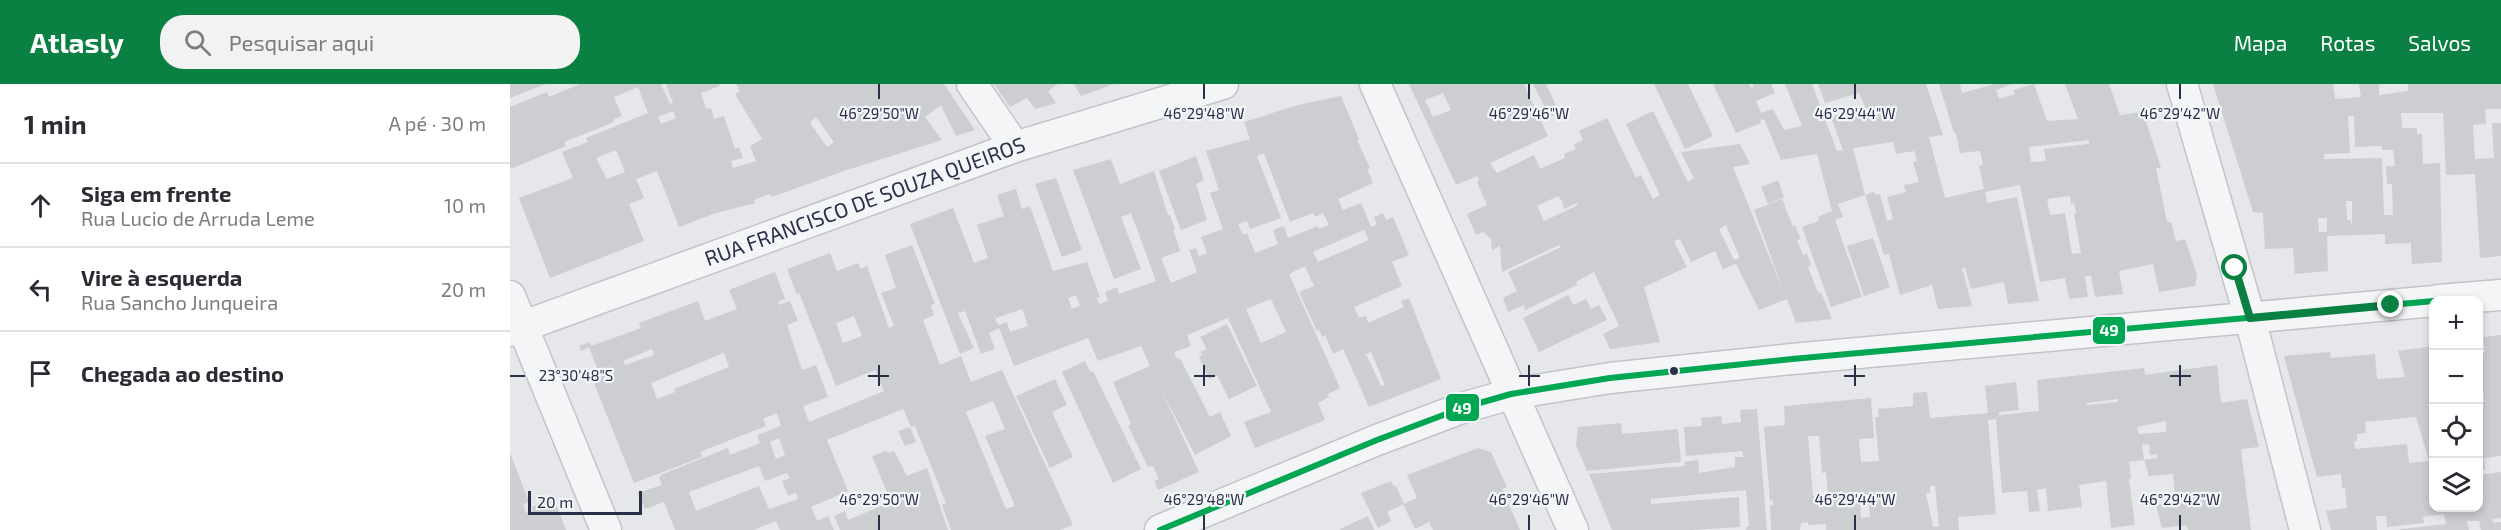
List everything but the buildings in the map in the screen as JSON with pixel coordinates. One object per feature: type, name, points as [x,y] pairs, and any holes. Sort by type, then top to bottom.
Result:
[{"type":"street","points":[[972,84],[1015,147]]},
{"type":"street","name":"RUA FRANCISCO DE SOUZA QUEIROS","points":[[516,329],[1015,147],[1223,84]]},
{"type":"street","points":[[1375,84],[1573,530]]},
{"type":"street","points":[[2182,84],[2250,318],[2305,530]]},
{"type":"street","points":[[2483,297],[2501,295]]},
{"type":"street","points":[[510,296],[516,329],[606,530]]},
{"type":"street","points":[[1160,530],[1377,440],[1462,408],[1511,394],[1610,378],[1792,359],[2429,302]]},
{"type":"transit line","name":"49","points":[[1160,530],[1377,440],[1462,408],[1511,394],[1610,378],[1792,359],[2429,301]]},
{"type":"route","points":[[2235,268],[2250,318],[2391,305]]}]
